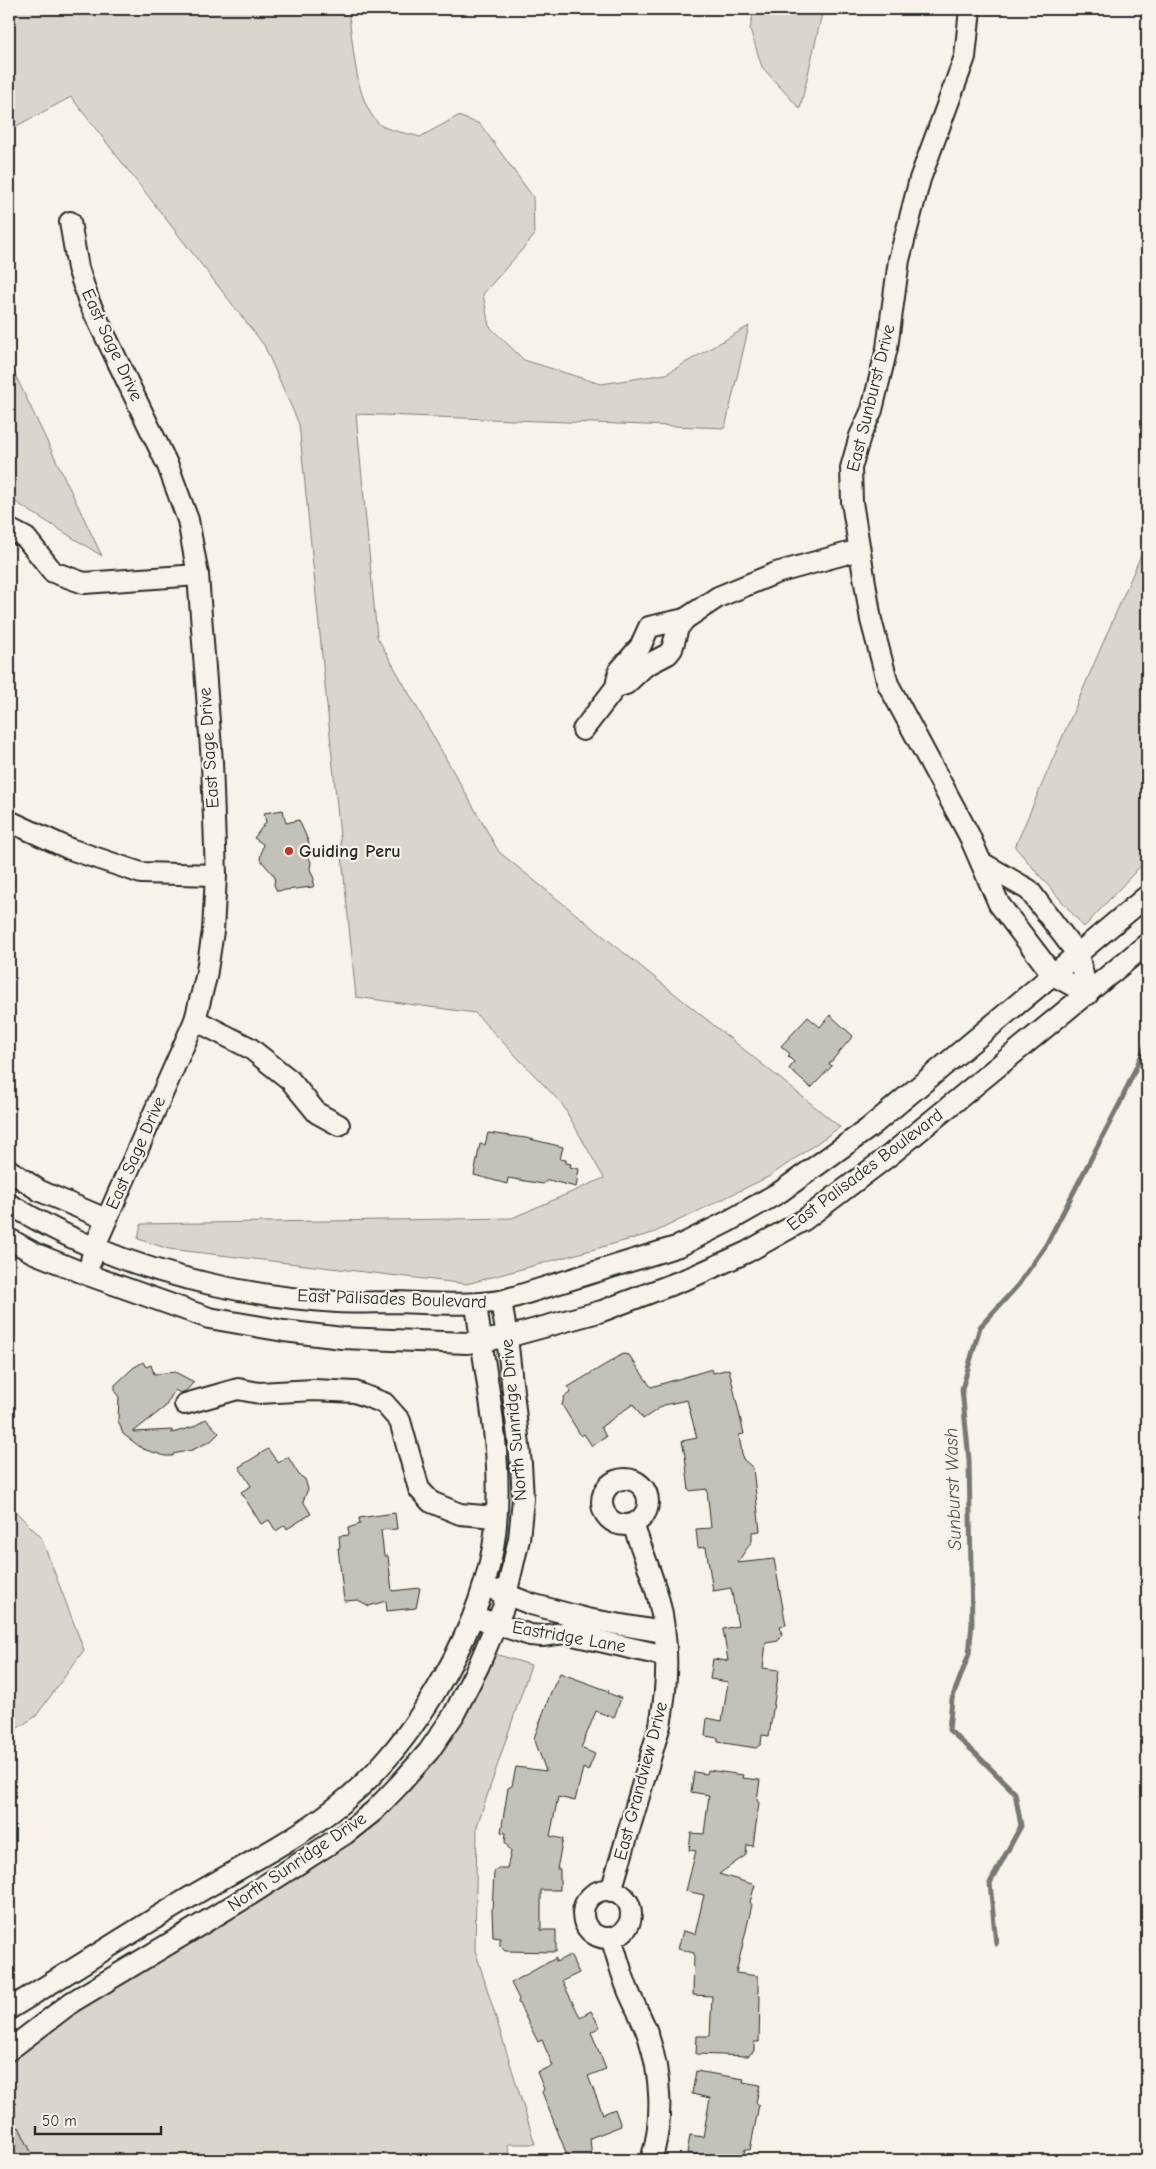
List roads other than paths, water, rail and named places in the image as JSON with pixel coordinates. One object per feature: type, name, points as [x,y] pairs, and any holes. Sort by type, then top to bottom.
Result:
[{"type":"street","name":"East Sunburst Drive","points":[[970,9],[965,57],[918,188],[898,260],[887,348],[872,410],[860,436],[851,468],[852,502],[871,620],[888,684],[937,772],[982,862],[999,904],[1053,975],[1088,994]]},
{"type":"street","name":"East Sage Drive","points":[[70,222],[78,268],[89,302],[168,466],[188,520],[198,575],[212,762],[216,876],[213,931],[206,977],[195,1020],[106,1219],[94,1248],[88,1275]]},
{"type":"street","points":[[9,529],[26,538],[53,572],[84,583],[198,575]]},
{"type":"street","points":[[616,687],[626,684],[645,666],[668,654],[672,649],[678,628],[686,619],[718,597],[767,577],[859,550]]},
{"type":"street","points":[[583,730],[616,687],[619,671],[640,646],[649,627],[686,619]]},
{"type":"street","points":[[9,820],[70,849],[141,873],[216,876]]},
{"type":"street","points":[[982,862],[1028,890],[1078,955],[1088,994]]},
{"type":"street","name":"East Palisades Boulevard","points":[[9,1204],[52,1229],[94,1248],[159,1270],[215,1284],[284,1296],[337,1302],[476,1304],[501,1302],[679,1246],[780,1192],[869,1128],[1147,896]]},
{"type":"street","name":"East Palisades Boulevard","points":[[9,1239],[34,1253],[88,1275],[209,1318],[284,1331],[342,1338],[467,1343],[507,1337],[602,1310],[694,1276],[748,1252],[804,1220],[890,1155],[1147,944]]},
{"type":"street","points":[[195,1020],[250,1048],[290,1080],[317,1113],[339,1125]]},
{"type":"street","points":[[9,1170],[40,1191],[106,1219]]},
{"type":"street","name":"North Sunridge Drive","points":[[9,2050],[72,2002],[306,1860],[345,1834],[374,1810],[429,1751],[454,1716],[478,1667],[503,1608],[519,1539],[523,1500],[521,1464],[507,1337],[501,1302]]},
{"type":"street","name":"North Sunridge Drive","points":[[9,2009],[334,1808],[394,1750],[416,1719],[446,1673],[473,1617],[484,1587],[493,1546],[497,1499],[493,1422],[476,1304]]},
{"type":"street","points":[[184,1404],[238,1389],[259,1392],[314,1390],[355,1392],[384,1403],[400,1421],[419,1490],[432,1502],[460,1514],[495,1517]]},
{"type":"street","name":"East Grandview Drive","points":[[611,1891],[660,1725],[665,1698],[666,1656],[658,1598],[633,1524]]},
{"type":"street","name":"Eastridge Lane","points":[[484,1587],[506,1593],[531,1604],[587,1619],[663,1632]]},
{"type":"street","name":"Eastridge Lane","points":[[473,1617],[530,1635],[564,1634],[666,1656]]},
{"type":"street","points":[[602,1891],[611,1891],[624,1897],[628,1903],[631,1918],[624,1931],[612,1938],[595,1935],[589,1930],[583,1915],[588,1899],[602,1891]]},
{"type":"street","points":[[612,1938],[627,1988],[648,2033],[654,2054],[659,2098],[655,2147],[651,2160]]},
{"type":"waterway","name":"Sunburst Wash","points":[[996,1944],[990,1883],[1021,1826],[1015,1793],[949,1730],[952,1699],[969,1654],[972,1623],[969,1460],[962,1389],[980,1327],[1018,1285],[1046,1245],[1120,1103],[1147,1043]]},
{"type":"place","name":"Guiding Peru","points":[[289,851]]}]
